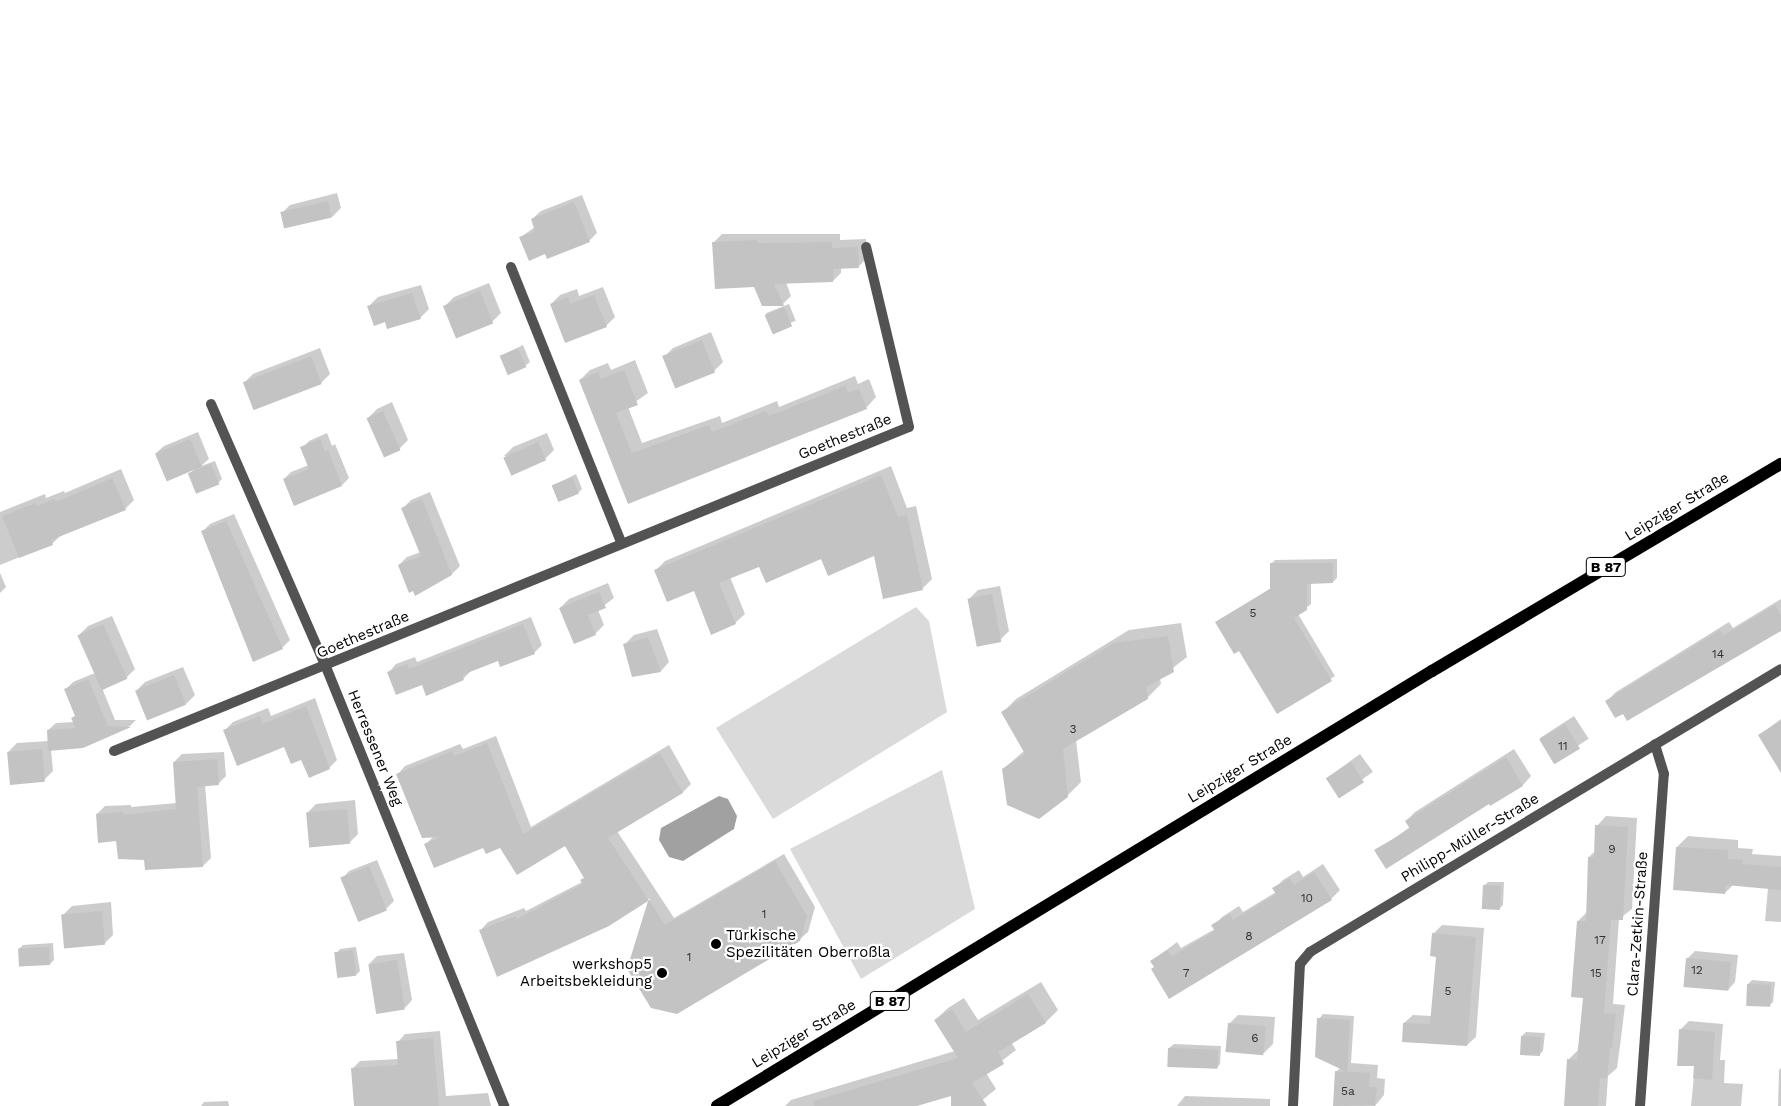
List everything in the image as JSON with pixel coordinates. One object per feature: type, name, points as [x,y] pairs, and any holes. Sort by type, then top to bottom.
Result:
[{"type":"main road","name":"Leipziger Straße","points":[[718,1106],[1424,676],[1781,464]]},
{"type":"street","name":"Goethestraße","points":[[114,751],[326,667],[909,427],[866,247]]},
{"type":"street","points":[[511,267],[622,544]]},
{"type":"street","name":"Herressener Weg","points":[[211,404],[326,667],[504,1106]]},
{"type":"street","name":"Philipp-Müller-Straße","points":[[1293,1106],[1300,964],[1310,952],[1781,669]]},
{"type":"street","name":"Clara-Zetkin-Straße","points":[[1640,1106],[1664,774],[1656,744]]},
{"type":"shaded area","points":[[916,607],[929,621],[947,712],[773,819],[716,728]]},
{"type":"shaded area","points":[[942,770],[975,909],[861,979],[790,849]]},
{"type":"shaded area","points":[[719,796],[728,799],[737,816],[734,829],[683,861],[669,857],[659,840],[661,828]]},
{"type":"building","points":[[328,201],[332,218],[284,229],[280,212]]},
{"type":"building","points":[[574,202],[590,242],[547,259],[545,254],[529,261],[519,237],[535,231],[531,219]]},
{"type":"building","points":[[757,240],[757,243],[832,242],[832,248],[858,247],[859,268],[833,269],[833,282],[774,284],[784,306],[762,306],[754,287],[715,289],[712,242]]},
{"type":"building","points":[[480,291],[493,323],[456,338],[443,306]]},
{"type":"building","points":[[412,293],[421,319],[387,329],[385,322],[374,326],[367,306]]},
{"type":"building","points":[[594,295],[607,327],[565,343],[550,304],[568,297],[570,304]]},
{"type":"building","points":[[784,307],[792,326],[773,335],[765,315]]},
{"type":"building","points":[[702,340],[715,372],[675,389],[662,356]]},
{"type":"building","points":[[518,348],[526,367],[508,375],[500,356]]},
{"type":"building","points":[[311,356],[322,384],[254,410],[243,382]]},
{"type":"building","points":[[624,370],[638,405],[616,413],[632,453],[709,425],[712,432],[766,411],[769,416],[845,386],[848,393],[859,389],[867,409],[628,504],[579,380],[598,372],[601,379]]},
{"type":"building","points":[[383,411],[400,450],[384,458],[367,418]]},
{"type":"building","points":[[190,439],[202,467],[167,481],[155,454]]},
{"type":"building","points":[[320,439],[325,452],[328,450],[342,486],[294,506],[283,479],[309,469],[300,447]]},
{"type":"building","points":[[538,442],[546,460],[511,476],[503,457]]},
{"type":"building","points":[[211,464],[219,484],[196,494],[188,473]]},
{"type":"building","points":[[881,475],[898,517],[907,515],[923,590],[883,599],[874,556],[828,576],[821,559],[766,583],[759,567],[719,583],[736,624],[711,635],[694,591],[667,602],[654,570]]},
{"type":"building","points":[[572,477],[579,494],[558,502],[552,485]]},
{"type":"building","points":[[112,478],[126,510],[51,540],[53,545],[19,558],[2,516],[36,503],[37,506],[54,499],[56,502]]},
{"type":"building","points":[[422,499],[452,575],[415,596],[413,591],[409,593],[398,565],[421,556],[401,508]]},
{"type":"building","points":[[226,521],[283,649],[253,662],[201,531]]},
{"type":"building","points":[[1270,563],[1333,563],[1333,583],[1307,584],[1307,610],[1294,618],[1332,681],[1277,714],[1239,651],[1234,654],[1215,622],[1270,589]]},
{"type":"building","points":[[599,592],[606,608],[588,615],[596,635],[574,644],[559,608]]},
{"type":"building","points":[[992,594],[1001,642],[977,647],[967,599]]},
{"type":"building","points":[[1775,605],[1781,616],[1781,631],[1627,721],[1623,714],[1615,718],[1605,701],[1720,630],[1723,636]]},
{"type":"building","points":[[103,624],[127,679],[102,690],[77,635]]},
{"type":"building","points":[[523,624],[535,654],[500,667],[498,661],[462,675],[464,680],[426,696],[422,685],[396,695],[387,672],[407,664],[409,669]]},
{"type":"building","points":[[1168,636],[1174,672],[1146,687],[1148,699],[1063,749],[1068,797],[1039,819],[1007,805],[1002,769],[1025,754],[1001,712],[1114,643]]},
{"type":"building","points":[[648,637],[661,672],[632,677],[623,644]]},
{"type":"building","points":[[174,675],[186,705],[147,720],[135,691]]},
{"type":"building","points":[[88,679],[108,726],[131,727],[83,748],[48,751],[47,730],[76,728],[71,718],[75,716],[64,689]]},
{"type":"building","points":[[306,706],[330,769],[309,778],[301,760],[291,764],[284,747],[237,766],[223,730],[260,716],[263,724]]},
{"type":"building","points":[[1781,721],[1781,773],[1758,735]]},
{"type":"building","points":[[1565,724],[1580,749],[1554,764],[1539,739]]},
{"type":"building","points":[[487,743],[523,834],[660,753],[683,793],[608,838],[665,925],[775,861],[807,916],[800,941],[677,1014],[651,1008],[627,969],[648,901],[609,926],[497,977],[479,930],[516,916],[517,919],[583,884],[580,880],[584,878],[565,846],[517,875],[500,848],[486,854],[483,848],[434,868],[424,844],[441,837],[422,838],[396,774],[452,751],[454,756]]},
{"type":"building","points":[[42,749],[45,782],[10,785],[7,752]]},
{"type":"building","points":[[1506,757],[1523,786],[1490,806],[1489,804],[1386,869],[1374,850],[1410,829],[1405,821]]},
{"type":"building","points":[[217,759],[219,785],[197,787],[203,867],[145,870],[144,860],[118,859],[116,841],[98,843],[96,814],[123,812],[124,815],[176,809],[173,762]]},
{"type":"building","points":[[1351,762],[1364,782],[1339,798],[1326,778]]},
{"type":"building","points":[[347,809],[350,844],[309,847],[306,813]]},
{"type":"building","points":[[1595,825],[1628,827],[1623,920],[1611,920],[1604,1013],[1616,1014],[1607,1078],[1600,1078],[1598,1106],[1564,1106],[1567,1059],[1577,1060],[1583,998],[1571,997],[1577,921],[1586,921],[1588,857],[1594,857]]},
{"type":"building","points":[[1676,847],[1728,850],[1728,859],[1743,860],[1742,864],[1781,867],[1781,890],[1726,885],[1725,894],[1673,890]]},
{"type":"building","points":[[369,866],[387,911],[358,922],[340,878]]},
{"type":"building","points":[[1314,872],[1332,900],[1169,999],[1151,969],[1154,967],[1150,961],[1167,950],[1172,956],[1215,931],[1211,925],[1230,914],[1233,920],[1276,894],[1272,888],[1290,878],[1294,885]]},
{"type":"building","points":[[1483,885],[1501,886],[1500,910],[1482,909]]},
{"type":"building","points":[[102,911],[105,945],[64,948],[61,915]]},
{"type":"building","points":[[1432,933],[1476,937],[1467,1046],[1402,1042],[1403,1023],[1430,1024],[1436,957],[1430,956]]},
{"type":"building","points":[[49,947],[50,965],[19,967],[18,949]]},
{"type":"building","points":[[353,950],[356,976],[337,978],[334,952]]},
{"type":"building","points":[[1686,958],[1731,962],[1728,991],[1683,987]]},
{"type":"building","points":[[397,960],[405,1009],[376,1014],[368,965]]},
{"type":"building","points":[[1747,984],[1771,985],[1770,1007],[1746,1006]]},
{"type":"building","points":[[1028,994],[1046,1023],[998,1052],[1004,1064],[972,1083],[987,1106],[951,1106],[951,1096],[917,1106],[814,1106],[813,1101],[958,1058],[934,1020],[952,1009],[966,1032]]},
{"type":"building","points":[[1317,1018],[1350,1020],[1347,1072],[1315,1057]]},
{"type":"building","points":[[1228,1023],[1266,1026],[1263,1055],[1225,1052]]},
{"type":"building","points":[[1679,1029],[1715,1032],[1712,1080],[1693,1078],[1694,1066],[1677,1066]]},
{"type":"building","points":[[1521,1036],[1541,1037],[1540,1056],[1520,1055]]},
{"type":"building","points":[[433,1038],[439,1106],[354,1106],[351,1068],[398,1065],[396,1041]]},
{"type":"building","points":[[1168,1048],[1218,1050],[1217,1069],[1167,1067]]},
{"type":"building","points":[[1335,1071],[1370,1073],[1369,1087],[1377,1087],[1375,1105],[1333,1106]]},
{"type":"place","name":"Türkische Spezilitäten Oberroßla","points":[[716,944]]},
{"type":"place","name":"werkshop5 Arbeitsbekleidung","points":[[662,973]]}]
